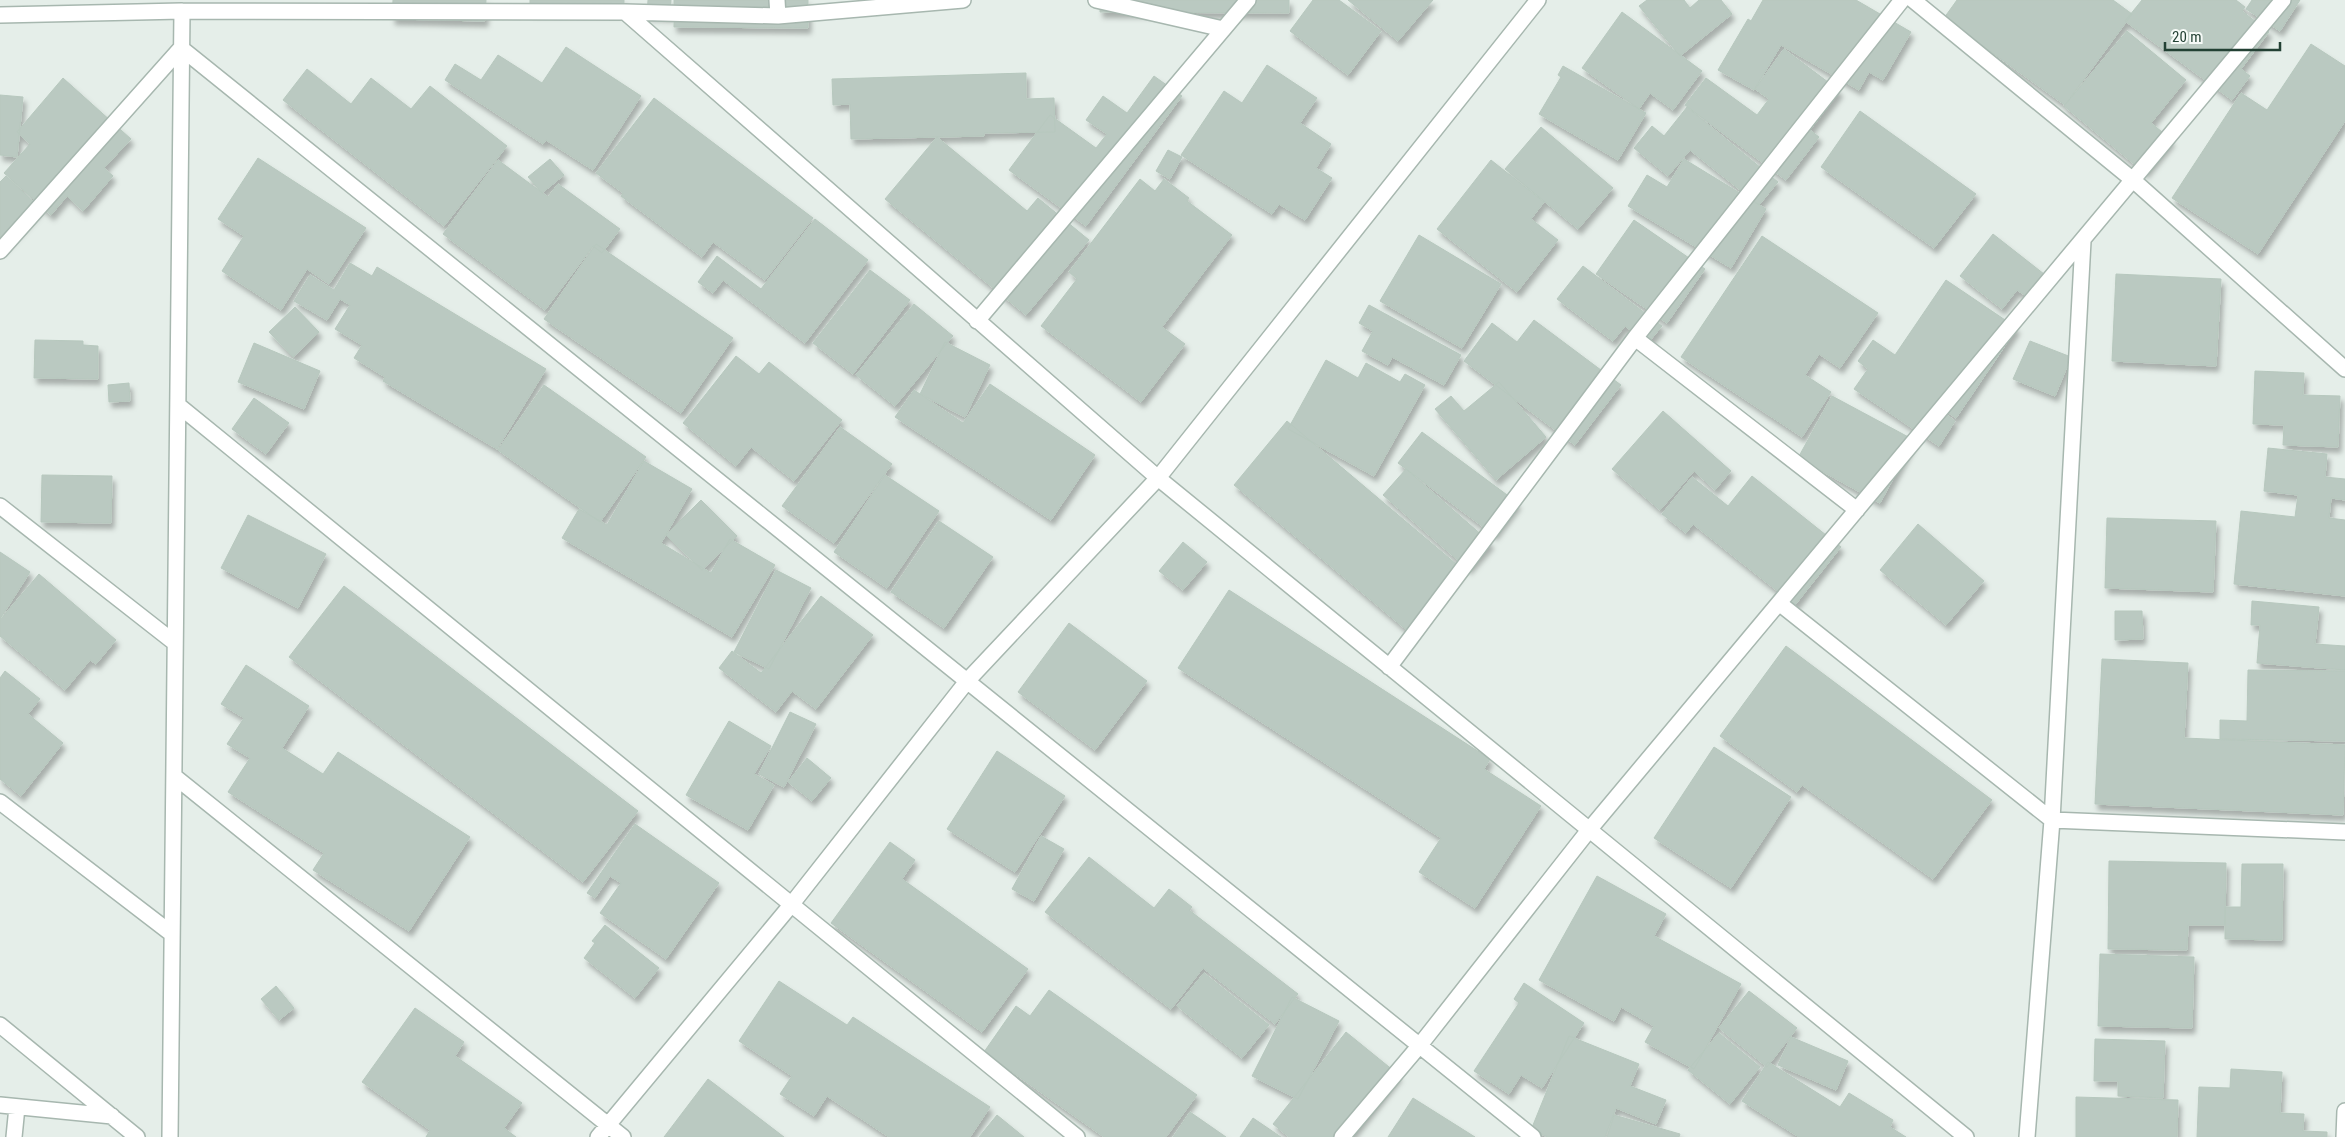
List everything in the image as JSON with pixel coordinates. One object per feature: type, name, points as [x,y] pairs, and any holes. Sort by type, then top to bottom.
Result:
[{"type":"street","points":[[777,0],[778,16]]},
{"type":"street","points":[[0,15],[486,6],[778,16],[963,0]]},
{"type":"street","points":[[1096,0],[1223,29]]},
{"type":"street","points":[[978,321],[1248,0]]},
{"type":"street","points":[[598,1137],[791,905],[968,680],[1158,478],[1538,0]]},
{"type":"street","points":[[1389,667],[1635,338],[1902,0]]},
{"type":"street","points":[[1914,0],[2133,180],[2345,369]]},
{"type":"street","points":[[1342,1137],[1420,1045],[1589,830],[2083,242],[2283,0]]},
{"type":"street","points":[[170,1137],[182,11]]},
{"type":"street","points":[[625,12],[1158,478],[1966,1137]]},
{"type":"street","points":[[0,251],[182,48]]},
{"type":"street","points":[[182,48],[968,680],[1532,1137]]},
{"type":"street","points":[[2027,1137],[2052,820],[2083,242]]},
{"type":"street","points":[[1635,338],[1857,510]]},
{"type":"street","points":[[178,405],[1077,1137]]},
{"type":"street","points":[[0,506],[175,643]]},
{"type":"street","points":[[1779,603],[2052,820],[2345,832]]},
{"type":"street","points":[[174,776],[623,1137]]},
{"type":"street","points":[[0,802],[172,934]]},
{"type":"street","points":[[0,1024],[137,1137]]},
{"type":"street","points":[[0,1105],[112,1116]]},
{"type":"street","points":[[14,1137],[17,1107]]},
{"type":"street","points":[[2344,1137],[2345,1111]]},
{"type":"building","points":[[393,0],[486,0],[485,21],[392,19]]},
{"type":"building","points":[[530,0],[624,0],[624,11],[530,11]]},
{"type":"building","points":[[648,0],[671,0],[670,16],[647,15]]},
{"type":"building","points":[[674,0],[808,0],[808,28],[674,27]]},
{"type":"building","points":[[1100,0],[1289,0],[1289,13],[1100,12]]},
{"type":"building","points":[[1313,0],[1339,0],[1381,31],[1348,75],[1290,31]]},
{"type":"building","points":[[1348,0],[1433,0],[1398,41]]},
{"type":"building","points":[[1647,0],[1684,0],[1690,8],[1699,0],[1721,0],[1732,14],[1680,56],[1639,6]]},
{"type":"building","points":[[1763,0],[1856,0],[1911,32],[1883,80],[1869,72],[1859,90],[1781,45],[1754,90],[1718,70],[1748,19],[1751,21]]},
{"type":"building","points":[[1957,0],[2113,0],[2132,14],[2065,105],[1944,18]]},
{"type":"building","points":[[2142,0],[2236,0],[2245,7],[2242,11],[2269,32],[2241,69],[2250,76],[2232,100],[2125,21]]},
{"type":"building","points":[[2252,0],[2300,0],[2280,31],[2246,9]]},
{"type":"building","points":[[1622,12],[1702,71],[1673,110],[1650,93],[1639,109],[1582,68]]},
{"type":"building","points":[[2127,31],[2186,80],[2151,123],[2172,140],[2145,173],[2064,106]]},
{"type":"building","points":[[2311,44],[2345,66],[2345,121],[2258,254],[2172,198],[2241,93],[2267,110]]},
{"type":"building","points":[[566,47],[641,96],[593,170],[546,140],[543,144],[445,80],[455,64],[481,80],[498,55],[542,83]]},
{"type":"building","points":[[1784,49],[1840,91],[1810,130],[1819,137],[1786,180],[1685,105],[1706,78],[1757,115],[1769,99],[1755,89]]},
{"type":"building","points":[[1267,65],[1317,98],[1300,123],[1331,144],[1316,168],[1332,178],[1305,220],[1279,204],[1272,214],[1181,155],[1224,91],[1242,103]]},
{"type":"building","points":[[1563,66],[1646,113],[1618,160],[1539,114],[1561,77],[1558,75]]},
{"type":"building","points":[[307,69],[351,104],[371,78],[411,109],[430,86],[507,146],[444,226],[283,100]]},
{"type":"building","points":[[1026,73],[1026,99],[1054,98],[1055,132],[984,133],[984,136],[851,139],[850,104],[833,105],[832,79]]},
{"type":"building","points":[[1154,76],[1182,96],[1086,226],[1009,170],[1050,115],[1096,148],[1107,134],[1086,120],[1103,96],[1127,113]]},
{"type":"building","points":[[63,78],[131,139],[104,168],[113,176],[83,211],[67,196],[51,215],[4,173],[30,144],[17,132]]},
{"type":"building","points":[[0,95],[23,97],[17,157],[0,155]]},
{"type":"building","points":[[654,98],[813,218],[765,280],[713,242],[702,257],[621,196],[623,193],[596,173]]},
{"type":"building","points":[[1687,107],[1778,182],[1759,205],[1690,150],[1668,176],[1634,148],[1652,126],[1664,136]]},
{"type":"building","points":[[1860,111],[1976,194],[1934,248],[1821,167]]},
{"type":"building","points":[[1541,127],[1613,188],[1578,229],[1505,169]]},
{"type":"building","points":[[937,137],[1027,211],[1038,198],[1089,240],[1026,315],[885,199]]},
{"type":"building","points":[[1168,150],[1182,157],[1170,179],[1156,171]]},
{"type":"building","points":[[258,158],[366,228],[329,284],[307,269],[281,310],[222,271],[244,236],[218,219]]},
{"type":"building","points":[[550,159],[564,175],[542,193],[528,177]]},
{"type":"building","points":[[1684,159],[1766,209],[1731,268],[1628,206],[1647,175],[1667,187]]},
{"type":"building","points":[[498,160],[548,197],[558,184],[620,229],[602,253],[593,246],[545,310],[443,234]]},
{"type":"building","points":[[1491,160],[1544,202],[1531,219],[1558,240],[1517,292],[1437,229]]},
{"type":"building","points":[[6,176],[40,208],[0,250],[0,182]]},
{"type":"building","points":[[1140,179],[1155,191],[1164,179],[1189,198],[1187,201],[1232,235],[1162,327],[1185,344],[1141,402],[1041,326],[1077,279],[1069,272]]},
{"type":"building","points":[[815,219],[868,260],[805,343],[723,280],[713,293],[698,282],[717,256],[761,289]]},
{"type":"building","points":[[1634,220],[1705,269],[1667,323],[1596,274]]},
{"type":"building","points":[[1993,234],[2044,274],[2026,296],[2017,290],[2002,309],[1960,276]]},
{"type":"building","points":[[1419,235],[1501,284],[1462,348],[1380,301]]},
{"type":"building","points":[[1762,236],[1878,313],[1840,368],[1819,354],[1805,375],[1831,392],[1802,437],[1681,357]]},
{"type":"building","points":[[596,244],[733,338],[681,413],[544,319]]},
{"type":"building","points":[[350,263],[372,276],[377,267],[546,369],[497,449],[383,381],[385,377],[354,358],[362,345],[335,329],[350,305],[340,299],[327,320],[294,301],[310,275],[334,290]]},
{"type":"building","points":[[1583,266],[1662,326],[1648,343],[1625,326],[1613,341],[1557,299]]},
{"type":"building","points":[[870,270],[910,300],[853,374],[813,343]]},
{"type":"building","points":[[2116,274],[2221,279],[2216,366],[2112,361]]},
{"type":"building","points":[[1946,280],[2017,328],[1956,418],[1940,407],[1939,409],[1955,421],[1939,446],[1854,389],[1868,369],[1858,361],[1873,340],[1895,355]]},
{"type":"building","points":[[914,304],[953,336],[895,406],[856,375]]},
{"type":"building","points":[[1369,305],[1461,355],[1444,385],[1392,357],[1388,365],[1362,351],[1373,331],[1359,323]]},
{"type":"building","points":[[295,307],[319,332],[293,357],[269,332]]},
{"type":"building","points":[[1534,320],[1621,385],[1575,445],[1464,361],[1492,323],[1517,342]]},
{"type":"building","points":[[35,340],[83,341],[83,345],[98,346],[98,379],[34,378]]},
{"type":"building","points":[[2030,341],[2071,357],[2055,396],[2013,379]]},
{"type":"building","points":[[945,342],[990,365],[965,417],[920,394]]},
{"type":"building","points":[[254,343],[320,371],[304,409],[238,382]]},
{"type":"building","points":[[736,356],[759,374],[769,362],[842,420],[794,481],[751,447],[736,466],[683,423]]},
{"type":"building","points":[[1326,360],[1358,378],[1366,363],[1400,382],[1405,374],[1425,385],[1374,476],[1288,429]]},
{"type":"building","points":[[2255,371],[2304,373],[2303,395],[2340,396],[2338,447],[2283,445],[2284,425],[2253,424]]},
{"type":"building","points":[[1499,382],[1546,437],[1496,480],[1435,409],[1451,396],[1464,411]]},
{"type":"building","points":[[129,383],[130,401],[109,402],[108,385]]},
{"type":"building","points":[[990,384],[1095,455],[1051,520],[895,417],[914,390],[963,423]]},
{"type":"building","points":[[544,385],[646,457],[600,522],[498,450]]},
{"type":"building","points":[[1832,396],[1914,440],[1880,503],[1798,458]]},
{"type":"building","points":[[254,398],[289,423],[266,454],[232,429]]},
{"type":"building","points":[[1663,411],[1731,471],[1715,490],[1694,471],[1660,510],[1612,469]]},
{"type":"building","points":[[1287,421],[1462,569],[1409,632],[1234,485]]},
{"type":"building","points":[[840,427],[892,464],[834,543],[782,506]]},
{"type":"building","points":[[1422,432],[1518,503],[1494,535],[1398,463]]},
{"type":"building","points":[[2268,448],[2327,454],[2325,477],[2345,479],[2345,500],[2331,498],[2329,518],[2345,520],[2345,596],[2234,584],[2241,511],[2295,517],[2298,495],[2264,491]]},
{"type":"building","points":[[644,461],[692,489],[661,543],[711,573],[730,539],[775,565],[732,637],[562,538],[579,509],[607,525]]},
{"type":"building","points":[[1406,469],[1491,543],[1468,569],[1383,495]]},
{"type":"building","points":[[42,475],[112,476],[111,523],[41,522]]},
{"type":"building","points":[[885,475],[939,511],[887,588],[834,552]]},
{"type":"building","points":[[1752,476],[1841,547],[1795,605],[1693,524],[1686,533],[1662,514],[1692,477],[1728,506]]},
{"type":"building","points":[[701,500],[737,536],[702,570],[666,535]]},
{"type":"building","points":[[248,515],[326,554],[298,608],[221,568]]},
{"type":"building","points":[[2107,518],[2216,521],[2213,592],[2105,588]]},
{"type":"building","points":[[939,521],[993,557],[944,628],[891,592]]},
{"type":"building","points":[[1918,524],[1984,581],[1946,625],[1880,570]]},
{"type":"building","points":[[1183,542],[1207,562],[1183,590],[1159,571]]},
{"type":"building","points":[[0,552],[30,572],[0,619]]},
{"type":"building","points":[[776,570],[811,588],[769,669],[734,652]]},
{"type":"building","points":[[39,574],[116,640],[96,664],[90,660],[65,690],[0,636],[0,620]]},
{"type":"building","points":[[344,586],[638,811],[583,882],[289,657]]},
{"type":"building","points":[[1229,590],[1490,759],[1484,769],[1541,806],[1475,908],[1419,872],[1441,838],[1178,668]]},
{"type":"building","points":[[821,596],[873,635],[816,709],[792,691],[776,712],[719,668],[732,651],[761,673]]},
{"type":"building","points":[[2252,601],[2319,607],[2315,644],[2345,646],[2345,670],[2257,663],[2260,625],[2251,625]]},
{"type":"building","points":[[2115,611],[2142,611],[2143,639],[2115,640]]},
{"type":"building","points":[[1069,623],[1147,681],[1095,750],[1018,692]]},
{"type":"building","points":[[1786,646],[1992,800],[1933,879],[1802,785],[1797,792],[1720,736]]},
{"type":"building","points":[[2102,659],[2188,663],[2184,738],[2345,745],[2343,815],[2095,804]]},
{"type":"building","points":[[246,665],[309,706],[282,748],[323,774],[338,752],[470,837],[409,931],[313,870],[324,853],[228,792],[250,758],[227,744],[244,718],[221,704]]},
{"type":"building","points":[[2248,670],[2345,671],[2345,741],[2220,739],[2220,720],[2247,721]]},
{"type":"building","points":[[5,671],[40,699],[28,714],[63,743],[21,796],[0,779],[0,678]]},
{"type":"building","points":[[790,712],[816,724],[784,787],[759,774]]},
{"type":"building","points":[[729,721],[771,746],[754,774],[774,785],[748,830],[686,795]]},
{"type":"building","points":[[1714,747],[1791,797],[1731,888],[1654,838]]},
{"type":"building","points":[[997,751],[1065,796],[1015,872],[947,829]]},
{"type":"building","points":[[807,758],[831,778],[812,801],[788,782]]},
{"type":"building","points":[[635,824],[719,883],[666,959],[600,913],[621,883],[610,876],[595,898],[587,893]]},
{"type":"building","points":[[1041,836],[1064,849],[1034,901],[1012,889]]},
{"type":"building","points":[[890,842],[915,860],[902,879],[1028,969],[982,1032],[831,923]]},
{"type":"building","points":[[1089,857],[1154,908],[1169,889],[1192,907],[1189,910],[1298,994],[1275,1024],[1203,968],[1171,1009],[1045,912]]},
{"type":"building","points":[[2109,861],[2226,863],[2225,925],[2188,925],[2187,950],[2108,949]]},
{"type":"building","points":[[2242,864],[2283,864],[2282,940],[2225,939],[2225,907],[2241,907]]},
{"type":"building","points":[[1597,876],[1666,914],[1654,936],[1741,984],[1694,1069],[1645,1042],[1654,1026],[1621,1007],[1614,1021],[1539,980]]},
{"type":"building","points":[[605,925],[659,968],[635,998],[584,958],[595,943],[592,941]]},
{"type":"building","points":[[2100,954],[2194,957],[2192,1028],[2098,1026]]},
{"type":"building","points":[[1204,973],[1269,1025],[1242,1058],[1177,1006]]},
{"type":"building","points":[[779,981],[847,1025],[853,1017],[990,1107],[970,1137],[889,1137],[827,1096],[814,1116],[780,1094],[792,1076],[739,1041]]},
{"type":"building","points":[[1524,983],[1584,1023],[1542,1088],[1521,1075],[1509,1094],[1474,1071],[1519,1003],[1514,999]]},
{"type":"building","points":[[276,986],[294,1008],[279,1020],[261,999]]},
{"type":"building","points":[[1049,990],[1197,1095],[1166,1137],[1104,1137],[984,1052],[1016,1006],[1030,1016]]},
{"type":"building","points":[[1749,991],[1797,1028],[1767,1067],[1719,1028]]},
{"type":"building","points":[[1292,997],[1339,1021],[1298,1099],[1252,1076]]},
{"type":"building","points":[[415,1008],[464,1042],[455,1056],[522,1103],[504,1128],[516,1137],[426,1137],[430,1130],[362,1082]]},
{"type":"building","points":[[1346,1032],[1399,1075],[1350,1137],[1289,1137],[1273,1124]]},
{"type":"building","points":[[1719,1033],[1760,1067],[1730,1104],[1688,1070]]},
{"type":"building","points":[[1569,1036],[1639,1064],[1630,1086],[1666,1100],[1656,1124],[1616,1108],[1605,1137],[1548,1137],[1531,1130]]},
{"type":"building","points":[[1791,1037],[1848,1061],[1836,1090],[1778,1065]]},
{"type":"building","points":[[2095,1039],[2165,1041],[2163,1098],[2118,1096],[2118,1081],[2094,1081]]},
{"type":"building","points":[[1768,1062],[1840,1107],[1849,1093],[1893,1120],[1890,1127],[1906,1137],[1799,1137],[1742,1101]]},
{"type":"building","points":[[2231,1069],[2282,1072],[2280,1113],[2304,1114],[2303,1131],[2327,1132],[2327,1137],[2197,1137],[2199,1087],[2230,1088]]},
{"type":"building","points":[[708,1079],[784,1137],[664,1137]]},
{"type":"building","points":[[2076,1097],[2178,1100],[2177,1137],[2076,1137]]},
{"type":"building","points":[[1413,1098],[1475,1137],[1388,1137]]},
{"type":"building","points":[[1190,1112],[1226,1137],[1173,1137]]},
{"type":"building","points":[[997,1115],[1024,1137],[979,1137]]},
{"type":"building","points":[[1614,1115],[1680,1134],[1679,1137],[1607,1137]]},
{"type":"building","points":[[1253,1118],[1281,1137],[1240,1137]]}]
